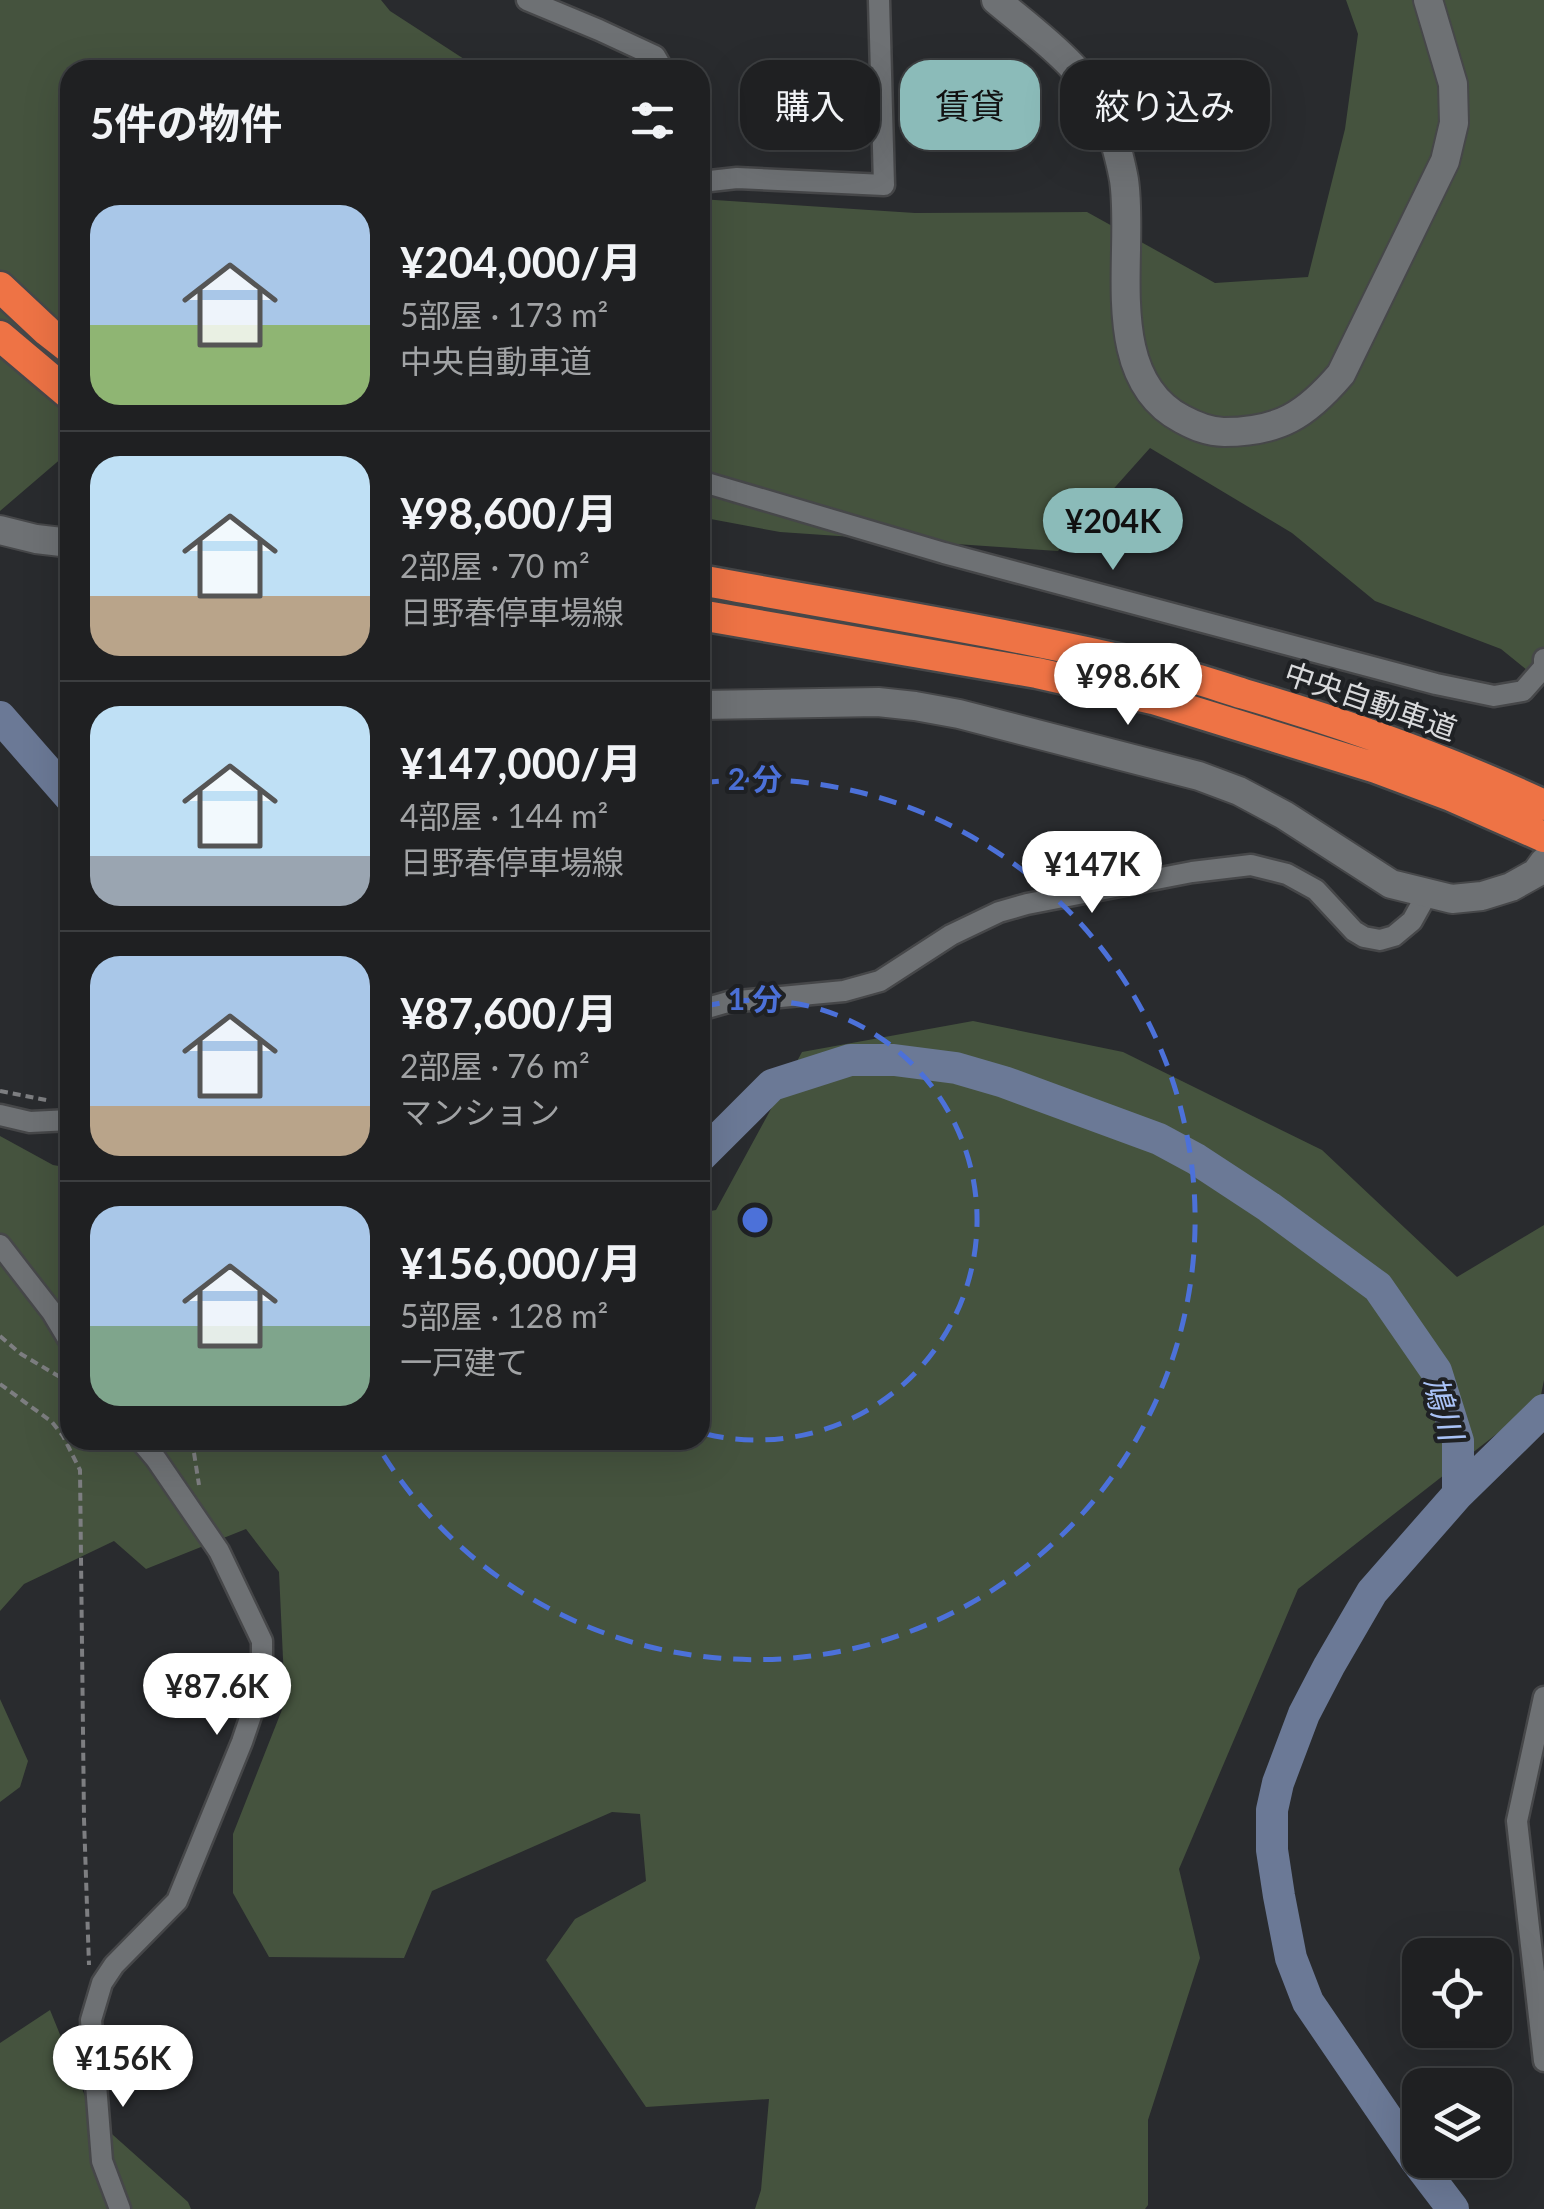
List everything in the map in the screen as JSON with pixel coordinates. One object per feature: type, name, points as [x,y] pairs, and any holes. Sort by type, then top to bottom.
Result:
[{"type":"highway","points":[[0,287],[60,341]]},
{"type":"highway","points":[[0,336],[60,387]]},
{"type":"highway","name":"中央自動車道","points":[[710,582],[1041,642],[1161,669],[1385,739],[1539,819]]},
{"type":"highway","name":"中央自動車道","points":[[710,617],[1037,673],[1154,700],[1539,819]]},
{"type":"street","points":[[527,0],[657,60]]},
{"type":"street","points":[[710,182],[737,178],[884,185],[879,0]]},
{"type":"street","points":[[996,0],[1049,44],[1086,82],[1110,125],[1124,182],[1128,331],[1136,365],[1168,412],[1215,432],[1253,432],[1293,418],[1320,398],[1341,374],[1445,161],[1450,142],[1454,123],[1452,84],[1428,0]]},
{"type":"street","points":[[710,484],[944,553],[1436,684],[1494,696],[1523,691],[1544,667],[1544,659]]},
{"type":"street","points":[[0,530],[60,542]]},
{"type":"street","points":[[710,704],[878,702],[915,706],[1199,776],[1284,814],[1391,884],[1452,899],[1511,888],[1536,874],[1544,862]]},
{"type":"street","points":[[710,1007],[844,991],[880,981],[951,935],[1000,912],[1192,872],[1251,865],[1287,874],[1316,890],[1354,931],[1380,940],[1394,936],[1412,921],[1427,894]]},
{"type":"street","points":[[0,1115],[30,1122],[60,1113]]},
{"type":"street","points":[[0,1245],[60,1325]]},
{"type":"street","points":[[120,2209],[102,2161],[92,2020],[96,2001],[114,1964],[176,1900],[242,1742],[262,1683],[262,1642],[219,1550],[148,1450]]},
{"type":"street","points":[[1544,1697],[1517,1821],[1544,2061]]},
{"type":"path","points":[[0,1091],[46,1098],[60,1109]]},
{"type":"path","points":[[0,1336],[60,1379]]},
{"type":"path","points":[[0,1384],[60,1432]]},
{"type":"path","points":[[70,1450],[80,1470],[84,1819],[90,1968]]},
{"type":"green space","points":[[0,0],[381,0],[390,11],[466,60],[60,60],[60,460],[0,511]]},
{"type":"green space","points":[[1346,0],[1544,0],[1544,684],[1501,649],[1375,601],[1292,533],[1150,448],[1058,551],[780,532],[710,519],[710,200],[915,213],[1087,212],[1215,283],[1308,277],[1345,129],[1358,34]]},
{"type":"green space","points":[[973,1021],[1123,1052],[1322,1150],[1457,1277],[1544,1225],[1544,1380],[1540,1400],[1298,1589],[1179,1869],[1200,1958],[1148,2120],[1145,2209],[755,2209],[761,2190],[769,2099],[646,2107],[546,1960],[575,1919],[646,1881],[640,1814],[612,1812],[432,1891],[404,1958],[269,1957],[233,1893],[233,1834],[285,1702],[279,1572],[246,1529],[146,1569],[114,1541],[24,1584],[0,1611],[0,1136],[60,1166],[60,1450],[710,1450],[710,1211],[716,1210],[802,1052]]},
{"type":"green space","points":[[0,1699],[28,1761],[20,1787],[0,1802]]},
{"type":"green space","points":[[50,2010],[94,2118],[188,2202],[191,2209],[0,2209],[0,2043]]},
{"type":"waterway","name":"鳩川","points":[[0,717],[60,786]]},
{"type":"waterway","name":"鳩川","points":[[710,1147],[772,1085],[850,1060],[894,1060],[956,1068],[1159,1139],[1269,1207],[1378,1287],[1436,1371],[1458,1441],[1458,1494]]},
{"type":"waterway","name":"鳩川","points":[[1453,2209],[1308,2002],[1291,1958],[1279,1896],[1272,1850],[1272,1810],[1304,1714],[1372,1592],[1458,1494],[1544,1410]]}]
